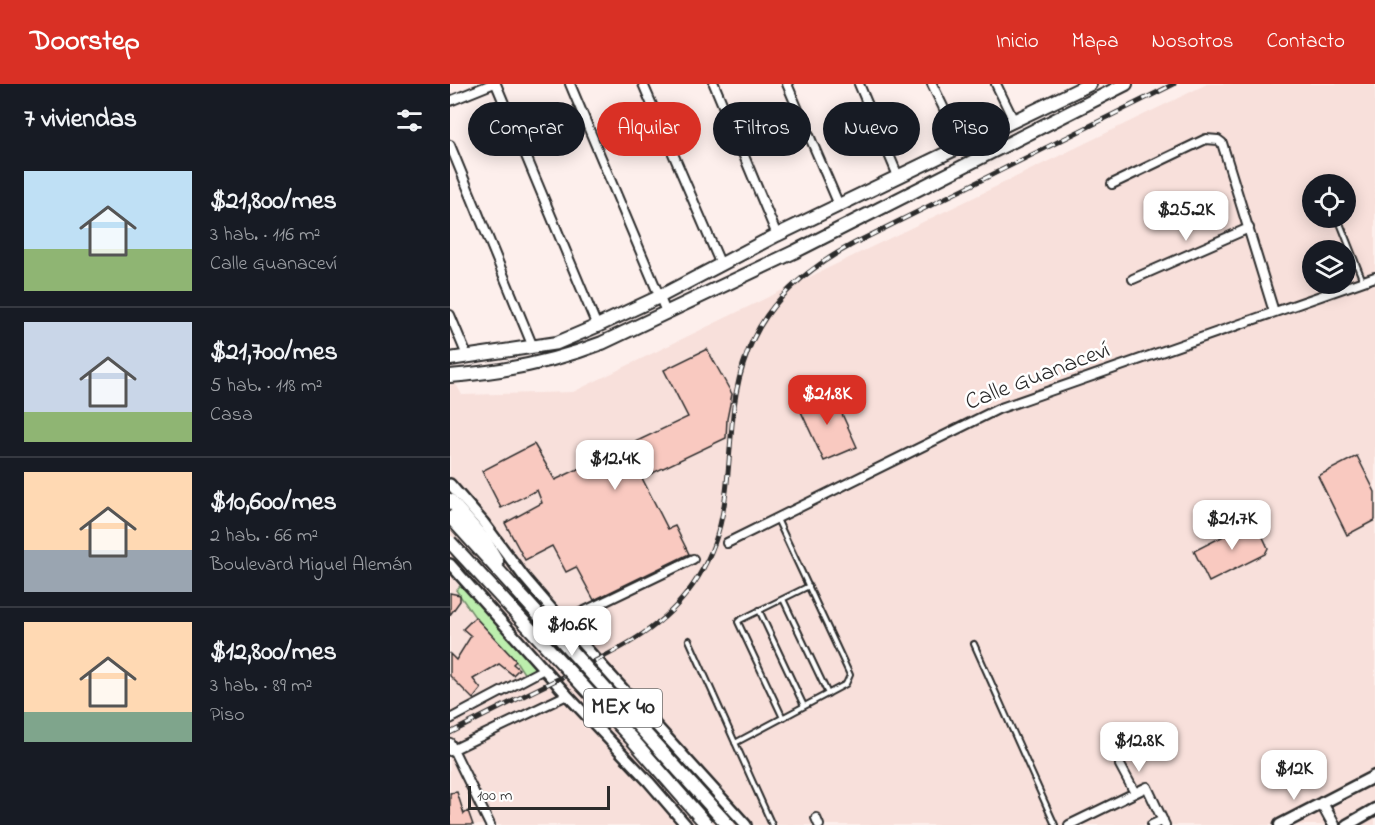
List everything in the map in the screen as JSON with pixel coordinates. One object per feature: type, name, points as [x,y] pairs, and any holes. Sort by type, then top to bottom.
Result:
[{"type":"main road","points":[[1010,123],[1071,88],[1089,84]]},
{"type":"main road","points":[[450,376],[538,364],[572,355],[602,343],[794,252],[1126,84]]},
{"type":"main road","points":[[450,359],[557,343],[659,297],[777,235],[941,156]]},
{"type":"main road","points":[[450,500],[494,554],[504,576]]},
{"type":"main road","name":"MEX 40","points":[[450,517],[728,825]]},
{"type":"main road","name":"MEX 40","points":[[450,542],[631,738],[707,825]]},
{"type":"main road","points":[[1280,825],[1375,776]]},
{"type":"main road","points":[[1322,802],[1334,825]]},
{"type":"main road","points":[[1347,825],[1375,808]]},
{"type":"street","points":[[450,101],[492,84]]},
{"type":"street","points":[[496,84],[597,326]]},
{"type":"street","points":[[570,84],[666,312]]},
{"type":"street","points":[[643,84],[721,265]]},
{"type":"street","points":[[714,84],[777,235]]},
{"type":"street","points":[[787,84],[839,205]]},
{"type":"street","points":[[859,84],[898,176]]},
{"type":"street","points":[[933,84],[941,102]]},
{"type":"street","points":[[996,84],[1014,121]]},
{"type":"street","points":[[1112,184],[1206,139],[1218,140],[1222,143],[1274,312]]},
{"type":"street","points":[[450,145],[533,347]]},
{"type":"street","points":[[1133,279],[1249,228]]},
{"type":"street","name":"Calle Guanaceví","points":[[727,543],[998,409],[1375,277]]},
{"type":"street","points":[[450,315],[468,358]]},
{"type":"street","points":[[450,484],[483,522],[524,577],[746,825]]},
{"type":"street","points":[[565,624],[693,559]]},
{"type":"street","points":[[450,564],[686,825]]},
{"type":"street","points":[[450,718],[544,669],[562,649],[565,624]]},
{"type":"street","points":[[585,714],[596,693],[618,682]]},
{"type":"street","points":[[490,825],[451,748],[567,695]]},
{"type":"street","points":[[1120,765],[1135,793]]},
{"type":"street","points":[[1069,825],[1147,787],[1164,822],[1152,825]]},
{"type":"lane","points":[[1342,228],[1363,281]]},
{"type":"lane","points":[[735,743],[846,684],[850,678],[850,672],[776,519]]},
{"type":"lane","points":[[783,718],[739,626],[740,620],[809,586]]},
{"type":"lane","points":[[783,599],[828,693]]},
{"type":"lane","points":[[759,610],[804,706]]},
{"type":"lane","points":[[689,640],[772,825]]},
{"type":"lane","points":[[974,644],[1055,825]]},
{"type":"shaded area","points":[[1207,84],[1375,84],[1375,825],[450,825],[450,373],[462,395],[573,392]]},
{"type":"green space","points":[[464,582],[541,669],[525,675],[516,661],[475,617],[456,590]]},
{"type":"building","points":[[707,349],[732,394],[726,438],[642,478],[668,529],[675,526],[689,554],[594,600],[576,567],[566,572],[552,546],[525,560],[505,523],[542,503],[537,490],[501,508],[482,471],[534,444],[555,480],[688,417],[664,370]]},
{"type":"building","points":[[815,388],[822,404],[826,407],[837,403],[857,447],[824,461],[797,403],[808,398],[807,392]]},
{"type":"building","points":[[1357,456],[1375,492],[1375,520],[1347,535],[1318,476]]},
{"type":"building","points":[[1255,520],[1268,548],[1265,554],[1209,582],[1194,551]]},
{"type":"building","points":[[450,593],[460,595],[460,601],[450,615]]},
{"type":"building","points":[[475,617],[516,661],[513,664],[519,669],[513,675],[499,664],[473,679],[481,689],[473,699],[450,676],[450,654],[456,660],[471,636],[463,629]]},
{"type":"building","points":[[457,792],[464,814],[468,811],[473,825],[450,825],[450,793]]},
{"type":"railway","points":[[450,733],[629,643],[660,621],[687,593],[710,553],[723,513],[736,393],[743,364],[766,316],[803,276],[855,243],[1174,84]]}]
